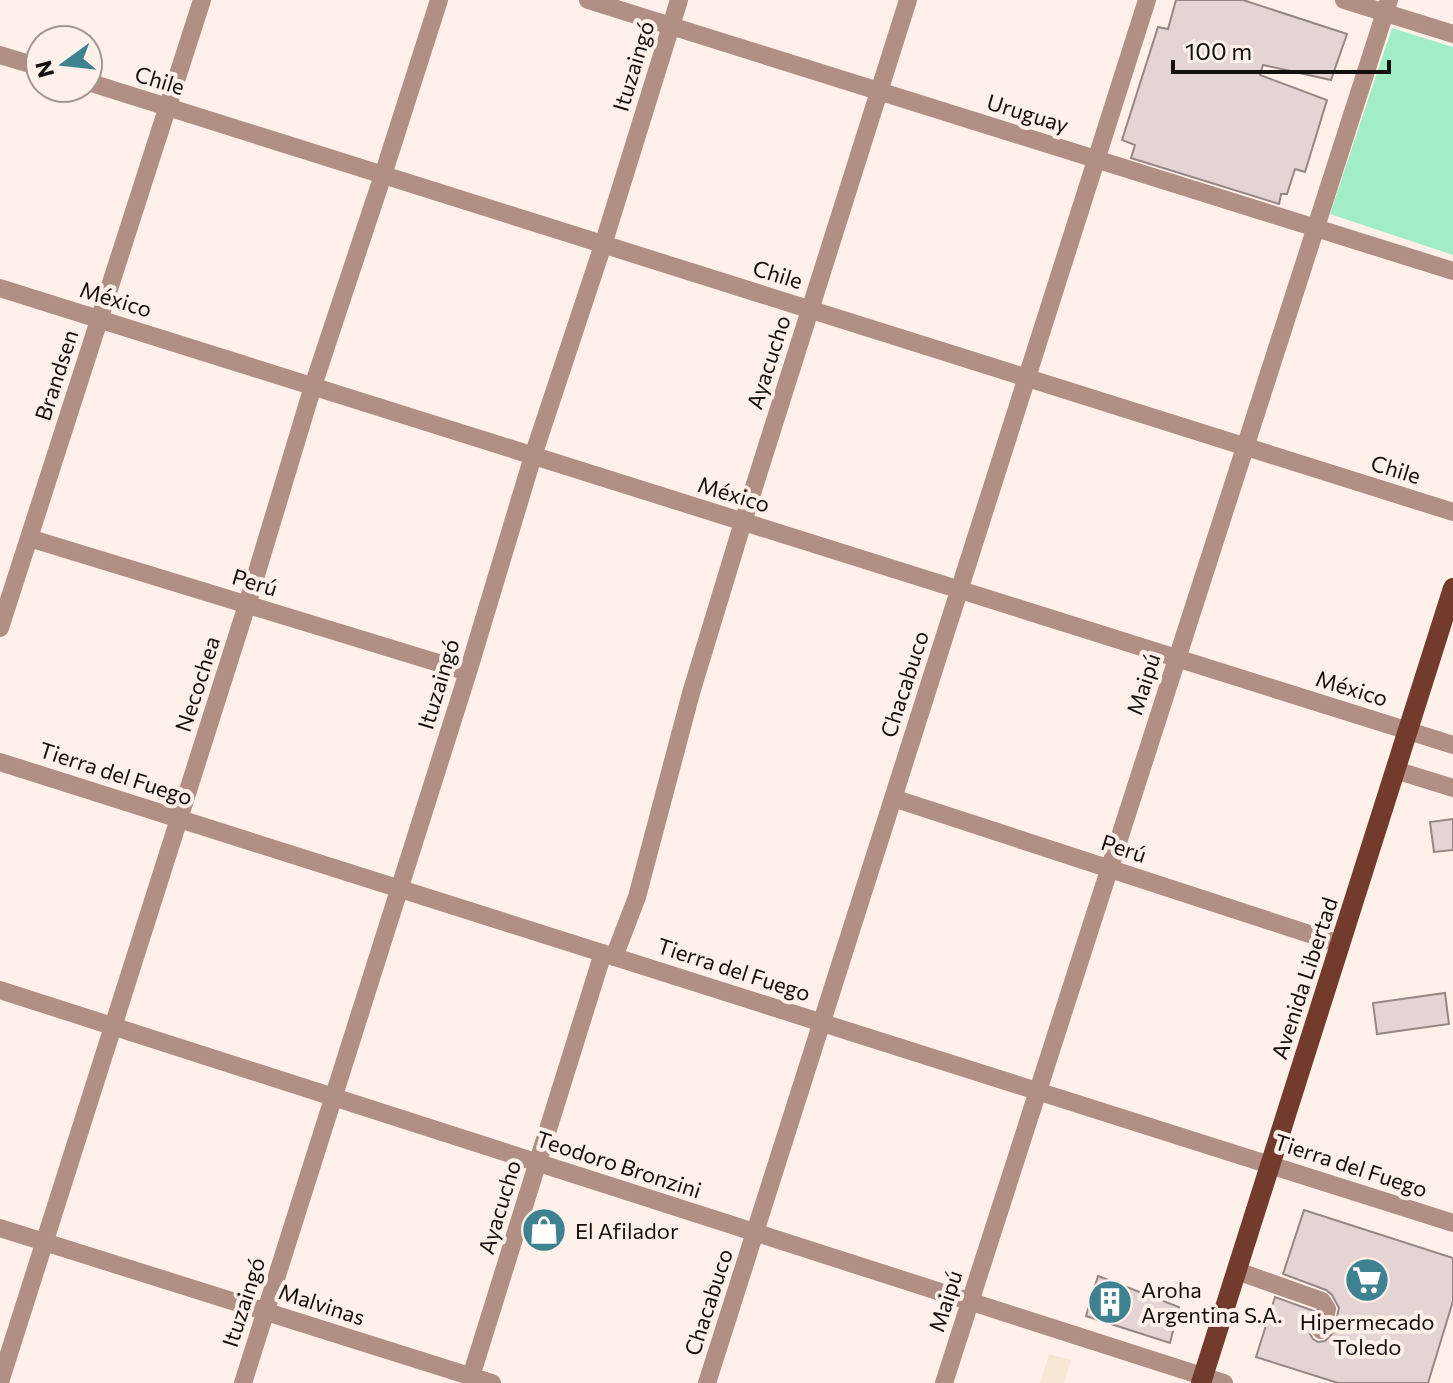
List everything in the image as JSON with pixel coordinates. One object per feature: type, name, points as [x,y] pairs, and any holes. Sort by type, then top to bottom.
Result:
[{"type":"main road","name":"Avenida Libertad","points":[[1202,1380],[1453,588]]},
{"type":"street","name":"Brandsen","points":[[0,628],[202,0]]},
{"type":"street","name":"Necochea","points":[[0,1382],[247,605],[313,386],[439,0]]},
{"type":"street","name":"Uruguay","points":[[588,0],[1453,271]]},
{"type":"street","name":"Ituzaingó","points":[[243,1383],[679,0]]},
{"type":"street","name":"Ayacucho","points":[[470,1380],[538,1163],[609,955],[637,897],[691,693],[908,0]]},
{"type":"street","name":"Chacabuco","points":[[707,1383],[1147,0]]},
{"type":"street","points":[[1344,0],[1387,6],[1453,34]]},
{"type":"street","name":"Maipú","points":[[944,1383],[1387,6]]},
{"type":"street","points":[[0,55],[24,62]]},
{"type":"street","name":"Chile","points":[[104,87],[1453,512]]},
{"type":"street","name":"México","points":[[0,288],[1453,745]]},
{"type":"street","name":"Perú","points":[[29,538],[468,672]]},
{"type":"street","name":"Tierra del Fuego","points":[[0,762],[1453,1223]]},
{"type":"street","points":[[1395,770],[1453,788]]},
{"type":"street","name":"Perú","points":[[893,798],[1340,944]]},
{"type":"street","name":"Teodoro Bronzini","points":[[0,990],[970,1301],[1202,1380],[1224,1383]]},
{"type":"street","name":"Malvinas","points":[[0,1228],[265,1311],[470,1380],[492,1383]]},
{"type":"street","points":[[1237,1271],[1322,1301],[1327,1309],[1321,1330]]},
{"type":"shaded area","points":[[1049,1354],[1071,1360],[1064,1383],[1040,1383]]},
{"type":"green space","points":[[1392,28],[1453,47],[1453,255],[1330,214]]},
{"type":"building","points":[[1176,0],[1243,0],[1347,34],[1331,80],[1263,65],[1260,75],[1327,100],[1305,172],[1295,169],[1287,194],[1281,194],[1279,204],[1131,158],[1135,145],[1122,140],[1158,27],[1168,29]]},
{"type":"building","points":[[1453,819],[1453,850],[1434,852],[1430,822]]},
{"type":"building","points":[[1445,993],[1449,1024],[1377,1034],[1373,1003]]},
{"type":"building","name":"Hipermecado Toledo","points":[[1304,1210],[1453,1258],[1453,1301],[1428,1383],[1338,1383],[1256,1357],[1275,1297],[1314,1311],[1309,1327],[1313,1339],[1325,1341],[1333,1333],[1339,1308],[1332,1295],[1283,1274]]},
{"type":"building","points":[[1098,1276],[1179,1307],[1170,1343],[1086,1316]]},
{"type":"place","name":"El Afilador","points":[[544,1230]]},
{"type":"place","name":"Hipermecado Toledo","points":[[1367,1280]]},
{"type":"place","name":"Aroha Argentina S.A.","points":[[1110,1302]]}]
